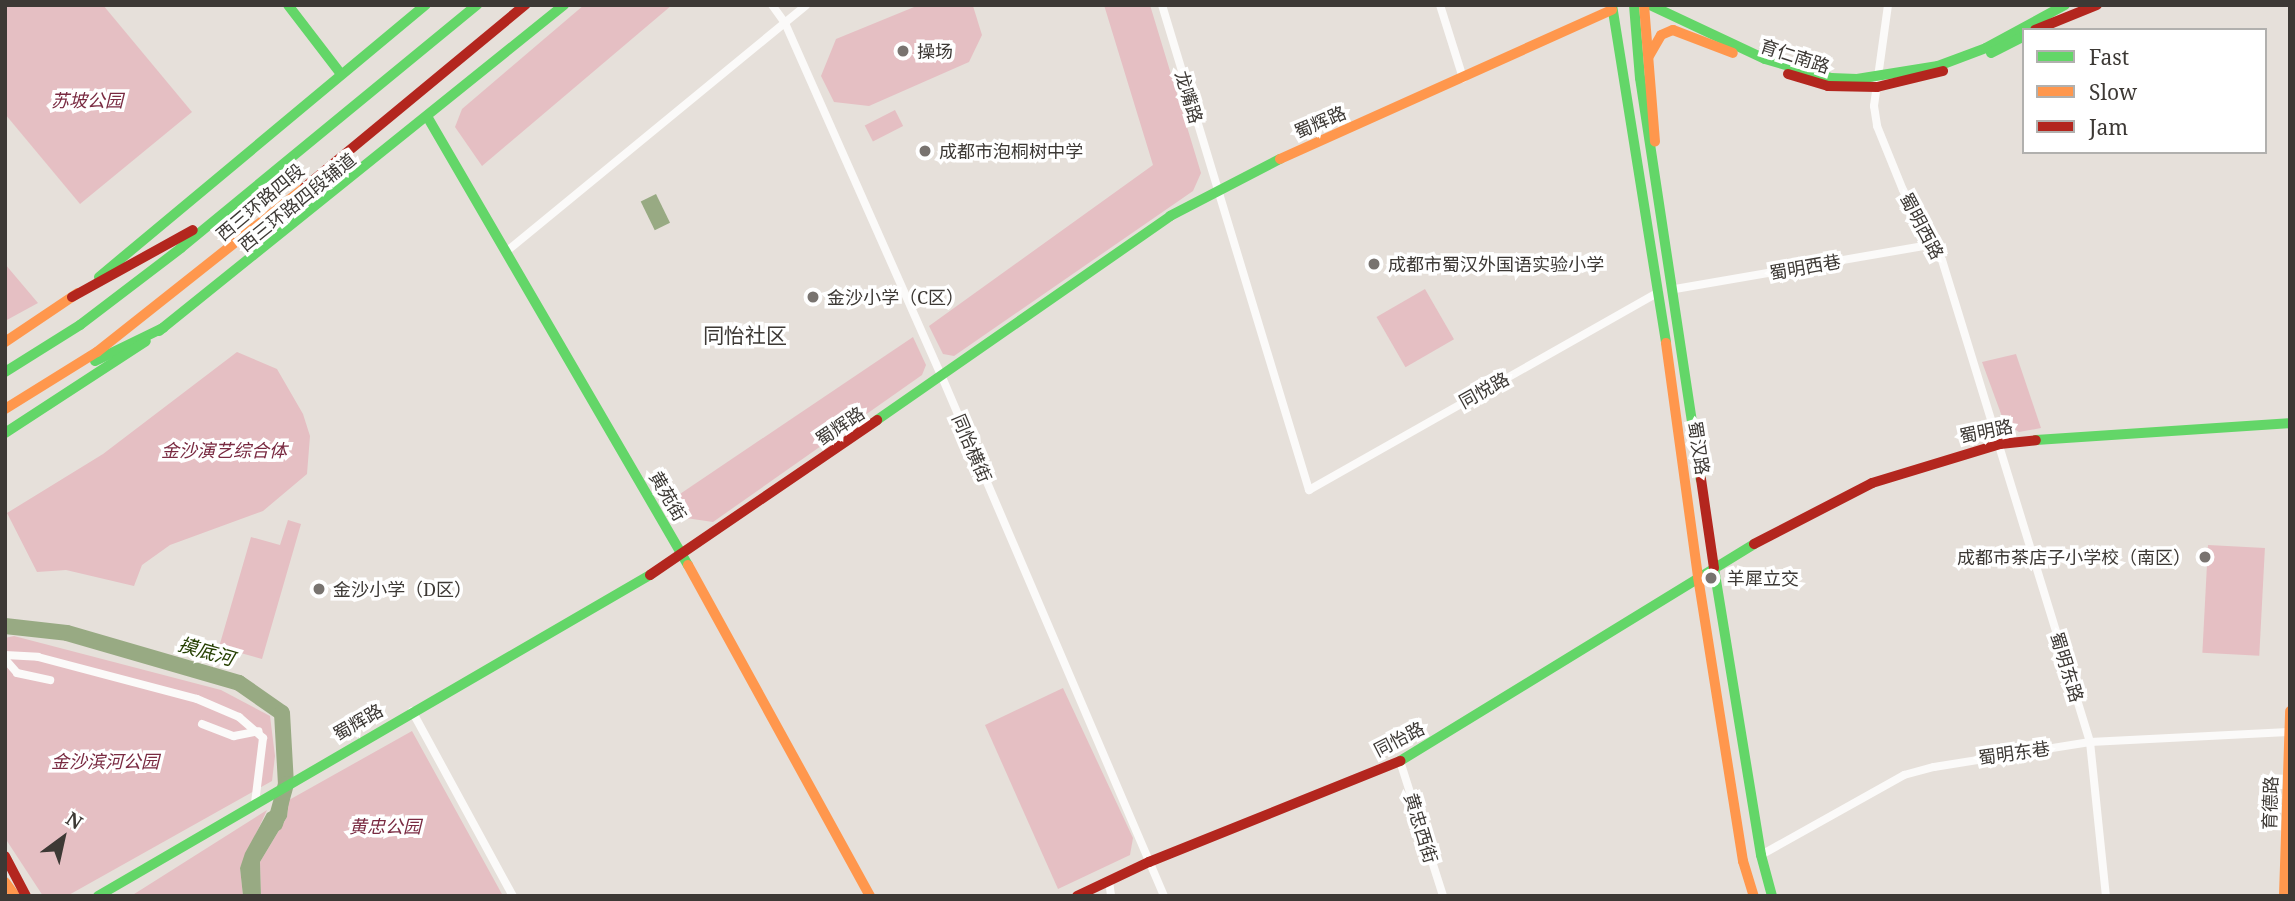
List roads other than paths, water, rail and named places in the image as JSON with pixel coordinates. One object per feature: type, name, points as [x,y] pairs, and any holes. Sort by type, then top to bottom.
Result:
[{"type":"main road","points":[[288,5],[341,74]]},
{"type":"main road","points":[[72,297],[425,5]]},
{"type":"main road","name":"西三环路四段","points":[[5,372],[80,325],[225,212],[477,5]]},
{"type":"main road","name":"西三环路四段","points":[[5,409],[97,352],[196,277],[524,5]]},
{"type":"main road","name":"西三环路四段辅道","points":[[5,433],[118,362],[163,328],[428,118],[564,5]]},
{"type":"main road","name":"蜀汉路","points":[[1633,5],[1714,568],[1761,855],[1772,896]]},
{"type":"main road","points":[[1644,5],[1655,169]]},
{"type":"main road","points":[[1650,5],[1668,17],[1794,68],[1831,78],[1877,82],[1938,66],[1986,48],[2022,28]]},
{"type":"main road","points":[[2023,28],[2065,5]]},
{"type":"main road","points":[[2040,28],[2097,5]]},
{"type":"main road","name":"蜀辉路","points":[[98,896],[682,556],[1170,216],[1217,189],[1463,78],[1612,7]]},
{"type":"main road","name":"蜀汉路","points":[[1612,7],[1660,292],[1698,577],[1743,861],[1754,896]]},
{"type":"main road","name":"育仁南路","points":[[1649,56],[1661,36],[1674,30],[1828,86],[1938,73],[2022,37]]},
{"type":"main road","name":"黄苑街","points":[[428,118],[682,556],[870,896]]},
{"type":"main road","points":[[5,342],[72,297],[225,212]]},
{"type":"main road","points":[[37,389],[163,328]]},
{"type":"main road","name":"蜀明路","points":[[1714,568],[1809,512],[1872,483],[2000,444],[2111,432],[2290,423]]},
{"type":"main road","name":"同怡路","points":[[1077,896],[1149,862],[1400,761],[1714,568]]},
{"type":"main road","name":"育德路","points":[[2284,896],[2290,711]]},
{"type":"main road","points":[[5,856],[26,896]]},
{"type":"main road","points":[[5,882],[15,896]]},
{"type":"street","name":"同怡横街","points":[[772,5],[785,23],[942,377],[1164,896]]},
{"type":"street","points":[[507,251],[806,5]]},
{"type":"street","name":"龙嘴路","points":[[1162,5],[1309,490]]},
{"type":"street","points":[[1440,5],[1463,78]]},
{"type":"street","name":"蜀明西路","points":[[1888,5],[1877,82],[1877,127],[1903,190],[1935,244],[2000,444]]},
{"type":"street","name":"蜀明西巷","points":[[1675,289],[1935,244]]},
{"type":"street","name":"同悦路","points":[[1309,490],[1660,292]]},
{"type":"street","name":"蜀明东路","points":[[2000,444],[2090,742],[2106,896]]},
{"type":"street","points":[[5,657],[17,673],[50,680]]},
{"type":"street","points":[[5,657],[38,657],[198,699],[239,717],[259,731],[262,738],[256,803]]},
{"type":"street","points":[[412,711],[513,896]]},
{"type":"street","points":[[202,724],[234,736],[259,731]]},
{"type":"street","name":"蜀明东巷","points":[[1761,855],[1904,775],[1975,759],[2090,742],[2289,732]]},
{"type":"street","name":"黄忠西街","points":[[1400,761],[1443,896]]},
{"type":"street","points":[[1110,881],[1111,896]]},
{"type":"waterway","name":"摸底河","points":[[5,626],[67,633],[239,683],[282,713],[286,784],[275,824]]},
{"type":"place","name":"操场","points":[[903,51]]},
{"type":"place","name":"成都市泡桐树中学","points":[[925,151]]},
{"type":"place","name":"成都市蜀汉外国语实验小学","points":[[1374,264]]},
{"type":"place","name":"金沙小学（C区）","points":[[813,297]]},
{"type":"place","name":"成都市茶店子小学校（南区）","points":[[2205,557]]},
{"type":"place","name":"羊犀立交","points":[[1711,578]]},
{"type":"place","name":"金沙小学（D区）","points":[[319,589]]},
{"type":"district","name":"同怡社区","points":[[745,335]]},
{"type":"park label","name":"苏坡公园","points":[[87,100]]},
{"type":"park label","name":"金沙演艺综合体","points":[[224,450]]},
{"type":"park label","name":"金沙滨河公园","points":[[105,761]]},
{"type":"park label","name":"黄忠公园","points":[[385,826]]}]
